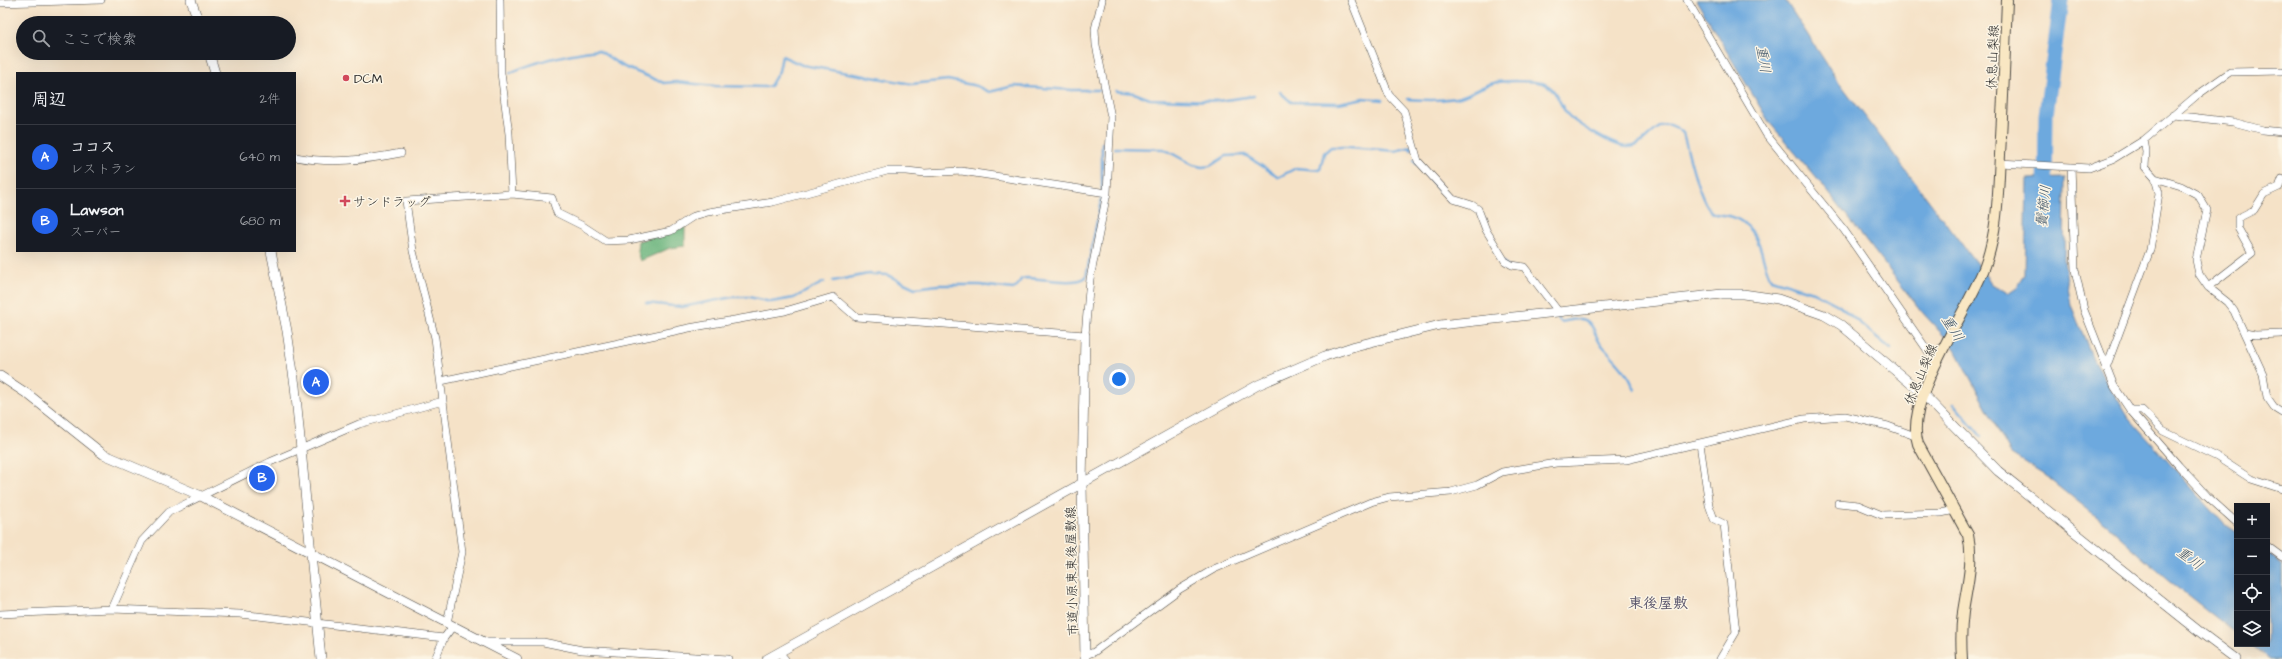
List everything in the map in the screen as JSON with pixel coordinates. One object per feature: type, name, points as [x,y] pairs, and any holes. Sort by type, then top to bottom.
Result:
[{"type":"main road","name":"休息山梨線","points":[[1962,659],[1963,614],[1972,564],[1968,535],[1922,454],[1915,436],[1917,413],[1923,394],[1984,266],[1995,225],[2000,163],[2007,0]]},
{"type":"street","points":[[0,3],[101,0]]},
{"type":"street","points":[[191,0],[197,16]]},
{"type":"street","points":[[500,0],[501,73],[509,134],[512,194]]},
{"type":"street","points":[[441,381],[689,328],[786,310],[834,297],[856,316],[1084,335],[1090,279],[1103,193],[1111,117],[1096,45],[1095,29],[1102,0]]},
{"type":"street","points":[[1352,0],[1389,95],[1404,111],[1418,161],[1453,199],[1472,205],[1478,209],[1486,230],[1505,261],[1512,265],[1524,267],[1558,311]]},
{"type":"street","points":[[1687,0],[1766,134],[1844,230],[1938,361]]},
{"type":"street","points":[[211,60],[215,72]]},
{"type":"street","points":[[2000,163],[2089,168],[2113,159],[2144,140],[2173,115],[2230,72],[2282,71]]},
{"type":"street","points":[[2173,115],[2233,122],[2263,130],[2282,132]]},
{"type":"street","points":[[2106,368],[2150,250],[2159,193],[2155,178],[2145,167],[2146,151],[2144,140]]},
{"type":"street","points":[[296,157],[315,161],[336,162],[401,153]]},
{"type":"street","points":[[2070,167],[2075,270],[2084,310],[2114,386],[2130,410],[2198,486],[2234,520]]},
{"type":"street","points":[[435,659],[450,625],[462,552],[435,338],[413,251],[406,201],[512,194],[552,198],[557,213],[583,226],[606,241],[629,240],[671,231],[694,216],[708,212],[773,202],[887,171],[925,173],[960,171],[1103,193]]},
{"type":"street","points":[[2155,178],[2181,186],[2198,195],[2206,210],[2196,260],[2199,274],[2208,286],[2228,302],[2245,333],[2263,374],[2266,397],[2274,407],[2282,412]]},
{"type":"street","points":[[2208,286],[2252,253],[2238,228],[2238,218],[2254,210],[2264,194],[2279,187],[2282,179]]},
{"type":"street","points":[[271,252],[287,331],[301,448],[322,659]]},
{"type":"street","points":[[767,659],[782,656],[1082,483],[1258,385],[1325,356],[1391,335],[1440,325],[1722,294],[1743,294],[1778,299],[1824,315],[1841,325],[1923,394],[1998,471],[2236,659]]},
{"type":"street","points":[[2245,333],[2255,336],[2282,334]]},
{"type":"street","name":"市道小原東東後屋敷線","points":[[1084,335],[1082,483],[1085,657]]},
{"type":"street","points":[[0,376],[29,395],[103,454],[199,495],[517,659]]},
{"type":"street","points":[[112,609],[142,541],[168,512],[199,495],[301,448],[359,424],[443,401]]},
{"type":"street","points":[[2130,410],[2142,410],[2163,431],[2217,458],[2251,479],[2282,489]]},
{"type":"street","points":[[1085,657],[1180,589],[1214,569],[1371,502],[1389,497],[1451,492],[1477,485],[1502,472],[1556,463],[1626,460],[1804,419],[1845,416],[1888,426],[1915,436]]},
{"type":"street","points":[[1700,444],[1709,505],[1714,519],[1724,524],[1736,632],[1720,659]]},
{"type":"street","points":[[1838,502],[1858,505],[1882,515],[1941,513],[1955,510]]},
{"type":"street","points":[[2270,548],[2282,557]]},
{"type":"street","points":[[0,614],[112,609],[240,614],[444,638]]},
{"type":"street","points":[[484,642],[543,642],[582,650],[728,659]]},
{"type":"green space","points":[[685,227],[685,246],[670,248],[640,261],[637,251],[638,241]]},
{"type":"water","name":"重川","points":[[1696,0],[1785,0],[1836,78],[1992,284],[2008,293],[2018,286],[2025,275],[2027,179],[2065,178],[2064,261],[2071,305],[2093,359],[2129,418],[2225,525],[2234,531],[2234,632],[2166,578],[2107,525],[2045,475],[2011,454],[1953,346],[1922,312],[1829,193],[1769,122]]},
{"type":"water","points":[[2270,555],[2282,564],[2282,659],[2269,659],[2254,647],[2270,647]]},
{"type":"waterway","name":"鬢櫛川","points":[[2045,198],[2046,115],[2061,0]]},
{"type":"waterway","points":[[510,73],[531,64],[553,58],[598,50],[622,66],[664,83],[676,82],[715,86],[766,87],[770,86],[779,71],[782,56],[802,65],[912,84],[948,80],[977,86],[989,92],[1014,86],[1072,90],[1101,90]]},
{"type":"waterway","points":[[1408,99],[1434,100],[1460,97],[1490,84],[1504,81],[1538,82],[1551,88],[1565,111],[1572,119],[1596,134],[1621,146],[1635,146],[1660,127],[1667,125],[1674,126],[1683,133],[1699,189],[1708,208],[1713,213],[1737,219],[1750,229],[1758,241],[1768,274],[1771,279],[1813,292],[1838,305],[1891,349]]},
{"type":"waterway","points":[[1116,91],[1134,93],[1150,99],[1218,101],[1254,96]]},
{"type":"waterway","points":[[1280,92],[1291,102],[1339,103],[1364,98],[1383,100]]},
{"type":"waterway","points":[[833,281],[868,274],[887,275],[915,288],[938,285],[980,285],[1013,289],[1017,287],[1021,279],[1026,278],[1058,281],[1081,280],[1086,277],[1102,195],[1102,143]]},
{"type":"waterway","points":[[1115,148],[1164,149],[1193,165],[1202,167],[1210,166],[1226,156],[1245,155],[1279,177],[1296,168],[1320,170],[1324,153],[1331,147],[1395,151],[1411,147],[1411,150]]},
{"type":"waterway","points":[[1414,160],[1440,191]]},
{"type":"waterway","points":[[1503,262],[1508,268],[1521,270]]},
{"type":"waterway","points":[[646,303],[682,307],[733,297],[749,297],[771,302],[794,298],[824,282]]},
{"type":"waterway","points":[[1558,318],[1561,322],[1580,319],[1588,322],[1600,343],[1624,370],[1632,382],[1635,390]]},
{"type":"waterway","points":[[1953,403],[1981,436]]},
{"type":"place","name":"DCM","points":[[346,78]]},
{"type":"place","name":"サンドラッグ","points":[[345,201]]},
{"type":"place","name":"ココス","points":[[316,382]]},
{"type":"place","name":"Lawson","points":[[262,478]]},
{"type":"district","name":"東後屋敷","points":[[1658,603]]}]
